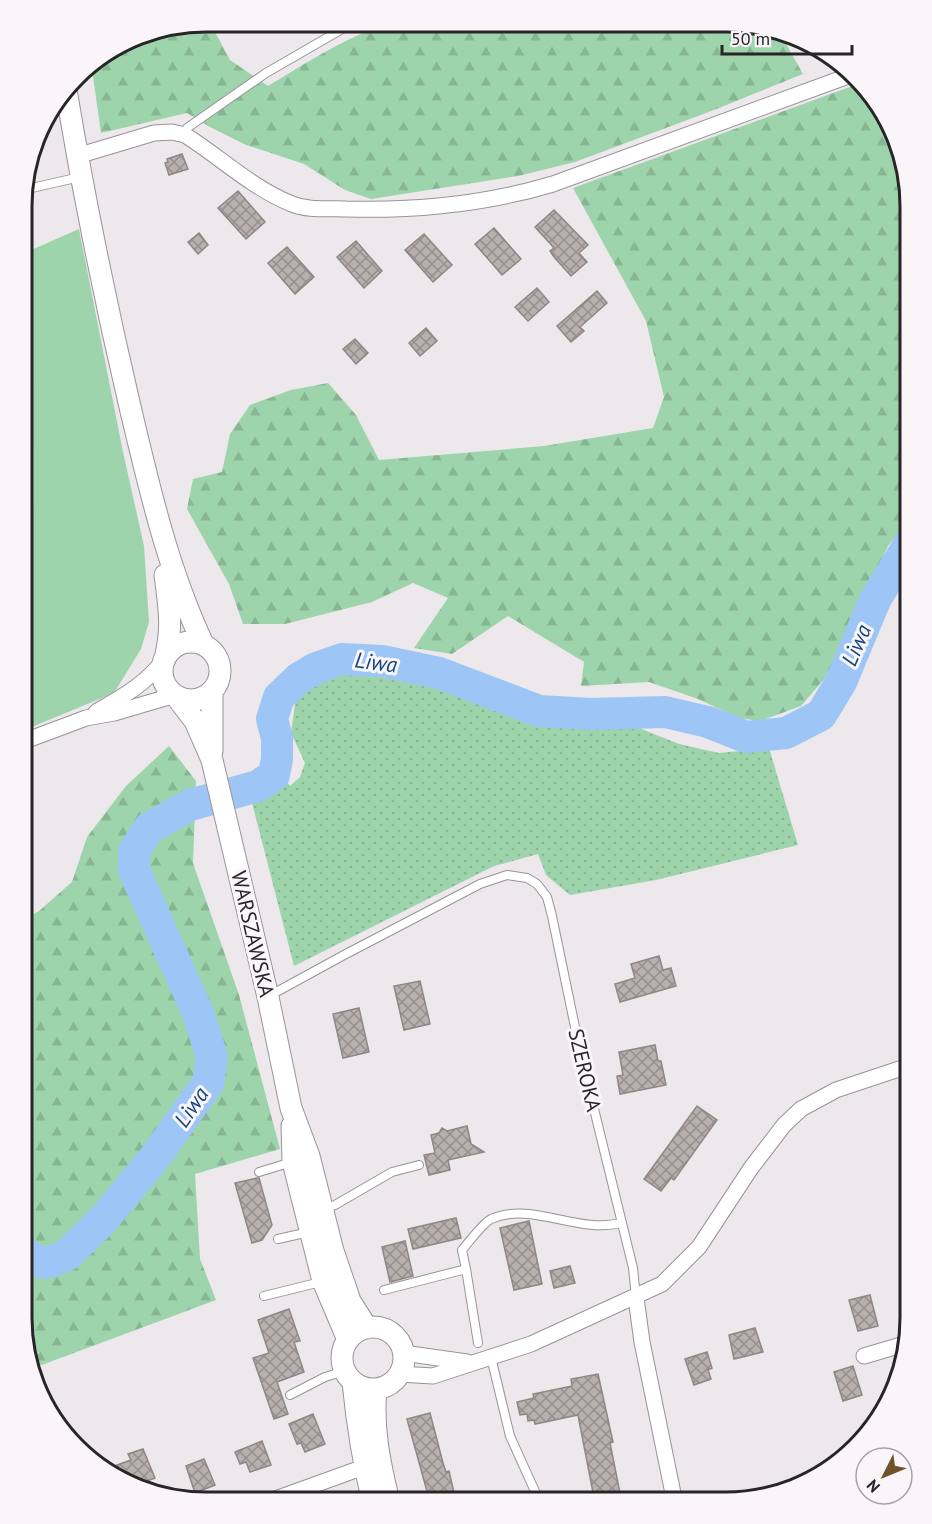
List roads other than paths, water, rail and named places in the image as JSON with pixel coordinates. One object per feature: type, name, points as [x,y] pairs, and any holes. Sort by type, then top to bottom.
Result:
[{"type":"main road","points":[[68,100],[77,156],[123,376],[158,524],[185,606],[203,644],[215,655],[219,664],[220,673],[217,683],[204,697],[184,699],[175,695]]},
{"type":"main road","points":[[158,524],[170,610],[170,636],[162,669],[163,679],[195,721],[212,760]]},
{"type":"main road","points":[[165,659],[177,645],[185,642],[203,644]]},
{"type":"main road","points":[[212,691],[212,760]]},
{"type":"main road","name":"WARSZAWSKA","points":[[212,760],[268,997],[291,1108],[309,1156],[333,1251],[350,1300],[367,1328]]},
{"type":"main road","name":"WARSZAWSKA","points":[[291,1108],[293,1162],[323,1281],[348,1340]]},
{"type":"main road","points":[[349,1376],[368,1389],[385,1387],[393,1381],[401,1364],[399,1342],[391,1333],[379,1328],[367,1328],[356,1332],[348,1340],[343,1350],[342,1361],[349,1376],[370,1492]]},
{"type":"main road","points":[[376,1389],[374,1429],[386,1492]]},
{"type":"street","points":[[77,156],[154,133],[172,132],[185,135],[261,187],[294,205],[312,209],[370,210],[441,205],[515,195],[553,184],[845,77]]},
{"type":"street","points":[[32,738],[86,718],[135,689],[150,677],[165,659]]},
{"type":"street","points":[[86,718],[114,713],[175,695]]},
{"type":"street","points":[[401,1364],[433,1376],[470,1362],[531,1344],[636,1298],[662,1284],[699,1247],[751,1168],[777,1134],[801,1109],[836,1090],[900,1069]]},
{"type":"street","points":[[636,1298],[642,1342],[673,1492]]},
{"type":"street","points":[[864,1356],[898,1346]]},
{"type":"street","points":[[401,1364],[470,1362]]},
{"type":"street","points":[[295,1492],[364,1467]]},
{"type":"lane","points":[[185,135],[186,128],[266,73],[337,32]]},
{"type":"lane","points":[[33,187],[82,176]]},
{"type":"lane","name":"SZEROKA","points":[[268,997],[344,954],[480,884],[507,875],[527,878],[537,884],[547,897],[552,916],[581,1056],[633,1268],[636,1298]]},
{"type":"lane","points":[[260,1172],[293,1162]]},
{"type":"lane","points":[[322,1209],[335,1206],[392,1172],[419,1165]]},
{"type":"lane","points":[[478,1342],[462,1250],[490,1220],[520,1213],[606,1227],[621,1223]]},
{"type":"lane","points":[[278,1239],[311,1231]]},
{"type":"lane","points":[[384,1290],[466,1269]]},
{"type":"lane","points":[[264,1296],[323,1281]]},
{"type":"lane","points":[[491,1357],[510,1436],[535,1492]]},
{"type":"lane","points":[[290,1395],[325,1377],[349,1376]]},
{"type":"waterway","name":"Liwa","points":[[32,1258],[44,1263],[67,1255],[103,1220],[156,1156],[208,1083],[212,1057],[198,1013],[134,870],[134,851],[149,828],[190,805],[258,786],[274,775],[277,738],[272,719],[279,697],[299,678],[316,668],[342,659],[382,661],[439,673],[539,711],[591,714],[665,712],[708,722],[746,737],[786,733],[821,715],[841,682],[875,600],[900,559]]}]
